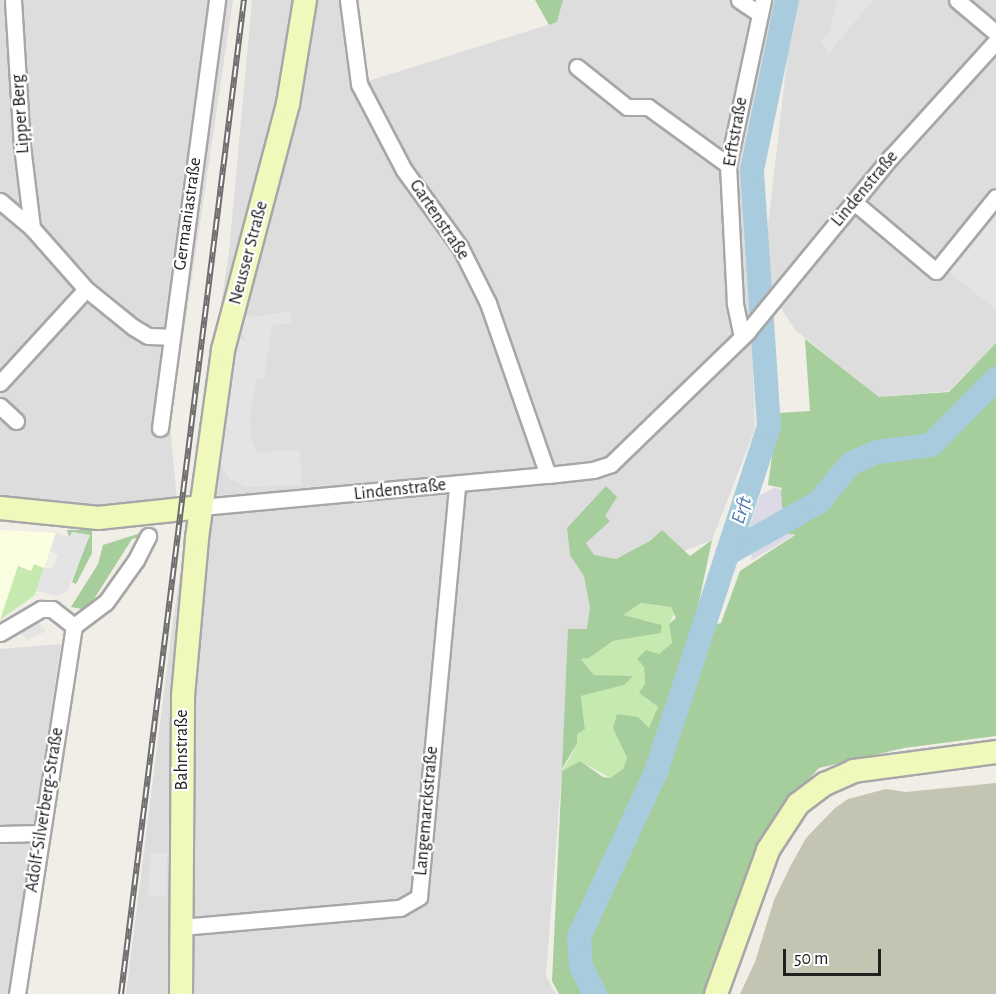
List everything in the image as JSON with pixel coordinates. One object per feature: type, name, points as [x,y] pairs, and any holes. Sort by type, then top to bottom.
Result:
[{"type":"street","name":"Lipper Berg","points":[[13,0],[22,146],[32,228]]},
{"type":"street","name":"Germaniastraße","points":[[160,428],[217,0]]},
{"type":"street","name":"Neusser Straße","points":[[201,507],[223,350],[288,104],[305,0]]},
{"type":"street","name":"Gartenstraße","points":[[348,0],[359,84],[404,170],[460,247],[488,303],[548,475]]},
{"type":"street","points":[[739,0],[761,7]]},
{"type":"street","points":[[957,0],[996,33]]},
{"type":"street","name":"Erftstraße","points":[[744,334],[735,303],[728,165],[761,7]]},
{"type":"street","name":"Lindenstraße","points":[[0,508],[98,518],[548,475],[593,470],[611,464],[744,334],[781,293],[854,202],[996,41]]},
{"type":"street","points":[[578,67],[627,107],[648,107],[728,165]]},
{"type":"street","points":[[854,202],[936,271],[996,197]]},
{"type":"street","points":[[0,201],[32,228],[86,289],[148,336],[171,337]]},
{"type":"street","points":[[0,383],[86,289]]},
{"type":"street","points":[[0,406],[16,421]]},
{"type":"street","name":"Langemarckstraße","points":[[181,927],[400,908],[419,897],[457,484]]},
{"type":"street","name":"Bahnstraße","points":[[181,994],[183,696],[201,507]]},
{"type":"street","points":[[0,633],[41,609],[52,609],[74,626],[112,595],[148,536]]},
{"type":"street","name":"Adolf-Silverberg-Straße","points":[[17,994],[74,626]]},
{"type":"street","points":[[716,994],[768,850],[798,804],[825,784],[854,771],[996,752]]},
{"type":"street","points":[[0,834],[41,833]]},
{"type":"shaded area","points":[[0,0],[233,0],[170,426],[177,500],[99,509],[0,499]]},
{"type":"shaded area","points":[[252,0],[356,0],[368,81],[557,22],[563,0],[779,0],[746,170],[755,429],[712,540],[596,585],[562,769],[546,976],[556,994],[126,994],[172,628],[229,252]]},
{"type":"shaded area","points":[[794,0],[996,0],[996,343],[949,391],[879,397],[795,330],[762,278]]},
{"type":"shaded area","points":[[837,0],[873,0],[829,53],[820,42],[829,33]]},
{"type":"shaded area","points":[[996,208],[996,310],[945,268]]},
{"type":"shaded area","points":[[290,311],[292,323],[272,325],[264,379],[257,378],[250,416],[252,443],[258,452],[300,450],[302,485],[245,487],[228,478],[220,462],[237,340],[247,340],[239,330],[243,315],[253,317]]},
{"type":"shaded area","points":[[774,488],[781,489],[782,507],[789,515],[746,537],[760,495]]},
{"type":"shaded area","points":[[0,530],[56,533],[35,595],[0,620]]},
{"type":"shaded area","points":[[72,532],[90,535],[67,592],[57,596],[36,591],[44,568],[52,569],[58,554],[50,551],[56,533],[69,537]]},
{"type":"shaded area","points":[[777,533],[795,534],[751,561],[753,545]]},
{"type":"shaded area","points":[[39,623],[46,631],[27,640],[20,632]]},
{"type":"shaded area","points":[[61,644],[10,994],[0,994],[0,649]]},
{"type":"shaded area","points":[[996,783],[996,994],[740,994],[755,962],[774,900],[790,867],[806,838],[835,808],[848,799],[886,789],[906,792]]},
{"type":"shaded area","points":[[151,853],[167,853],[166,896],[148,895]]},
{"type":"green space","points":[[535,0],[563,0],[557,22],[549,25]]},
{"type":"green space","points":[[805,339],[879,397],[949,392],[996,343],[996,736],[904,748],[819,768],[774,817],[705,994],[559,994],[552,981],[562,771],[580,761],[603,777],[610,778],[623,769],[627,758],[613,728],[617,714],[638,717],[649,728],[658,707],[639,693],[645,684],[644,667],[637,659],[646,650],[659,654],[672,643],[669,624],[676,618],[671,607],[641,603],[623,615],[662,625],[661,633],[613,641],[589,658],[581,659],[594,675],[633,676],[624,685],[581,696],[585,729],[577,734],[577,743],[562,769],[568,629],[587,629],[590,607],[584,576],[570,555],[567,528],[606,486],[617,497],[605,516],[610,521],[586,543],[594,555],[616,559],[650,541],[662,530],[690,556],[712,540],[697,611],[698,628],[721,623],[740,571],[795,535],[777,533],[772,524],[782,488],[768,485],[778,413],[810,411]]},
{"type":"green space","points":[[67,530],[92,530],[92,553],[76,584],[72,582],[89,536],[73,532],[69,537]]},
{"type":"green space","points":[[147,531],[148,535],[132,539],[87,610],[71,607],[98,564],[103,545]]},
{"type":"green space","points":[[34,564],[44,568],[35,595],[0,620],[18,566],[31,571]]},
{"type":"green space","points":[[641,603],[671,607],[675,612],[669,624],[672,643],[659,654],[637,659],[644,667],[646,699],[658,707],[649,729],[613,727],[627,759],[623,769],[610,778],[580,761],[562,771],[573,752],[577,734],[585,728],[581,696],[624,685],[632,677],[594,675],[581,658],[589,658],[613,641],[661,633],[662,625],[622,615]]},
{"type":"waterway","name":"Erft","points":[[595,994],[581,967],[579,937],[656,772],[769,427],[752,170],[787,0]]},
{"type":"waterway","points":[[727,554],[819,502],[850,464],[877,452],[931,445],[996,379]]},
{"type":"railway","points":[[121,994],[244,0]]}]
